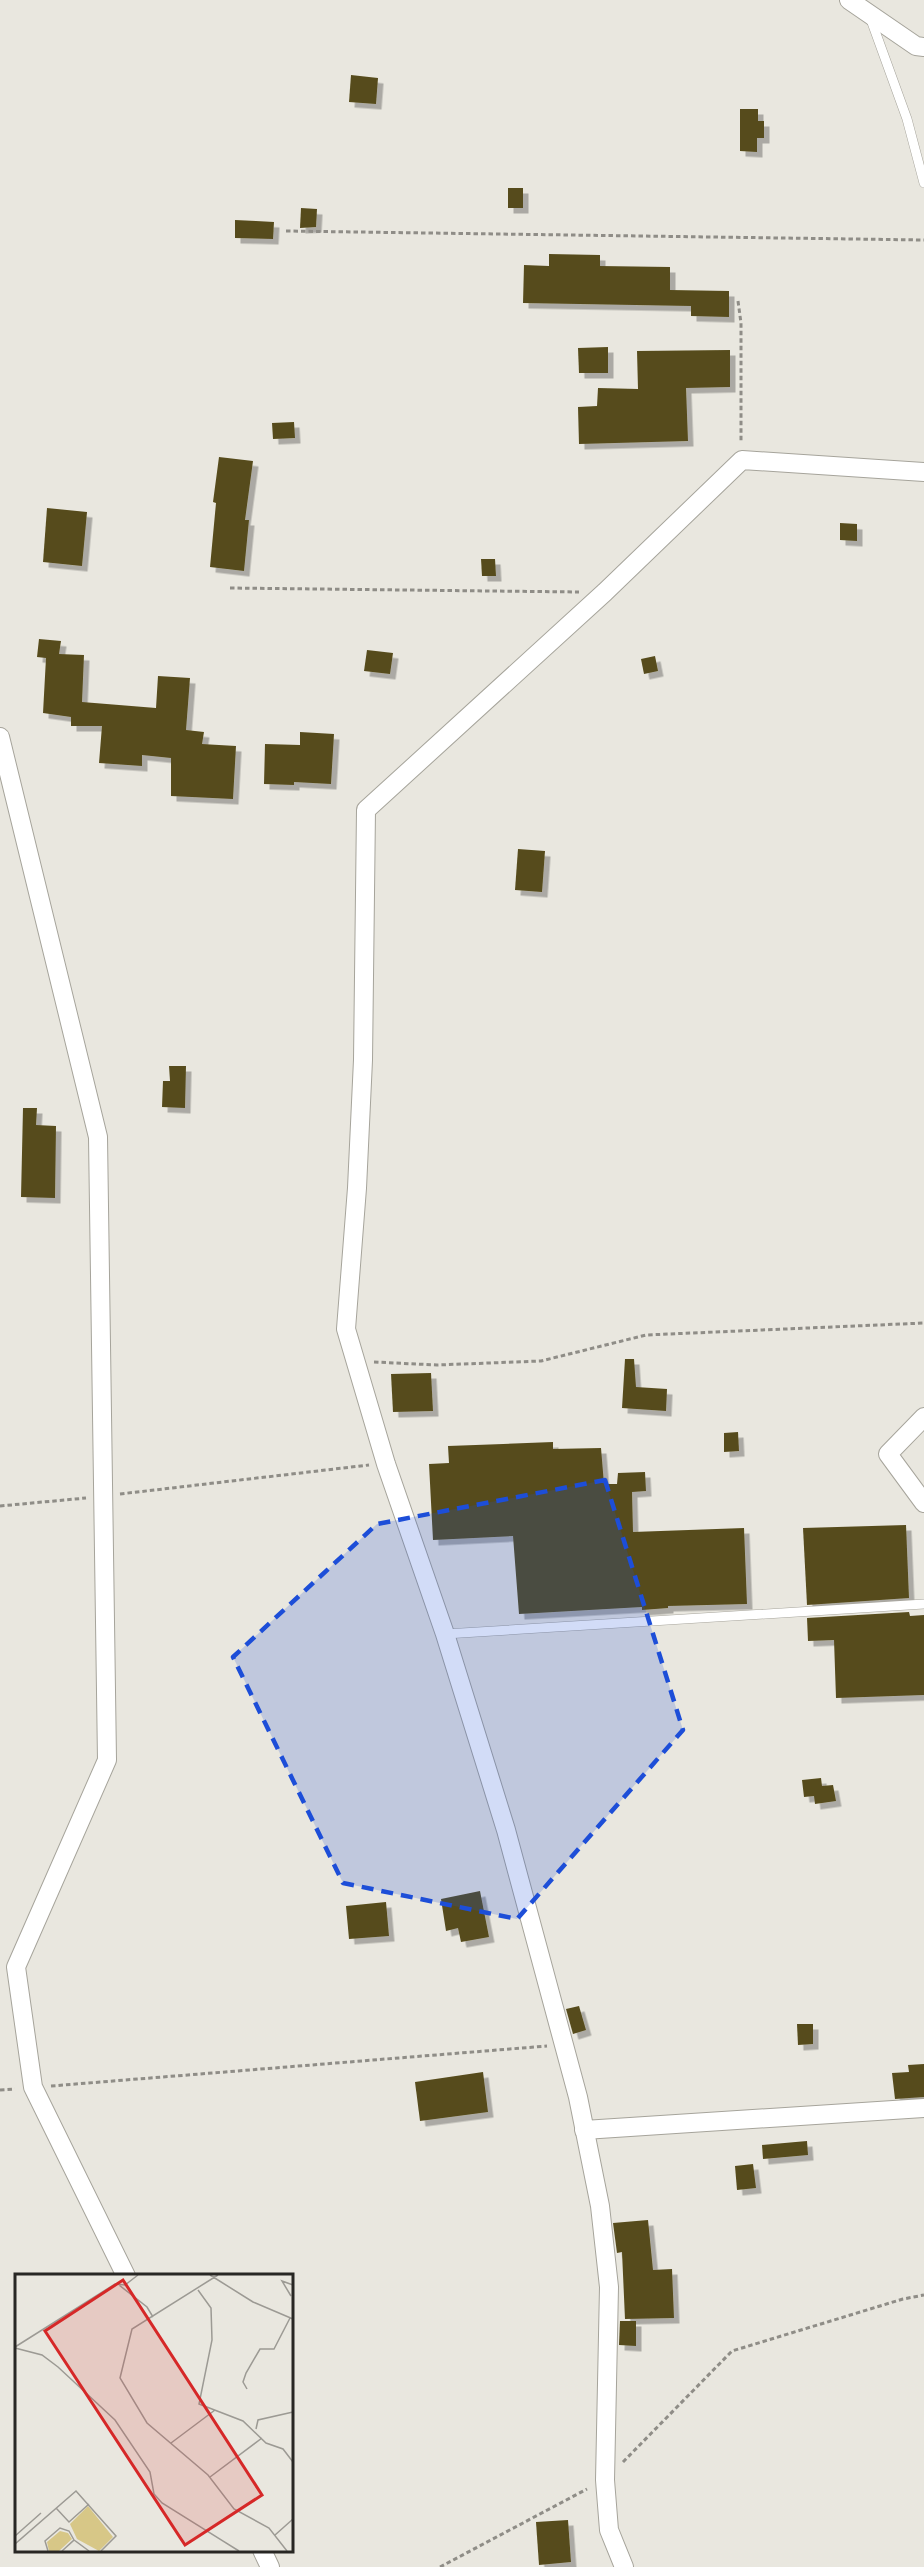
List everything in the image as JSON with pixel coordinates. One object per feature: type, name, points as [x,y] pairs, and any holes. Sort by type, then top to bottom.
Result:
[{"type":"street","points":[[849,0],[916,46],[924,47]]},
{"type":"street","points":[[624,2567],[609,2530],[605,2480],[609,2287],[600,2206],[584,2130],[564,2044],[506,1830],[445,1634],[386,1464],[346,1329],[357,1188],[363,1060],[366,810],[604,592],[741,460],[924,472]]},
{"type":"street","points":[[0,737],[98,1137],[107,1760],[16,1967],[33,2087],[125,2274]]},
{"type":"street","points":[[924,1417],[888,1454],[924,1503]]},
{"type":"street","points":[[584,2130],[924,2108]]},
{"type":"street","points":[[263,2552],[270,2567]]},
{"type":"lane","points":[[869,14],[907,119],[924,183]]},
{"type":"lane","points":[[445,1634],[924,1604]]},
{"type":"path","points":[[286,231],[924,240]]},
{"type":"path","points":[[738,301],[741,323],[741,460]]},
{"type":"path","points":[[230,588],[604,592]]},
{"type":"path","points":[[356,1361],[437,1365],[541,1361],[646,1335],[924,1323]]},
{"type":"path","points":[[0,1506],[386,1464]]},
{"type":"path","points":[[0,2090],[564,2044]]},
{"type":"path","points":[[440,2567],[605,2480],[732,2351],[903,2299],[924,2295]]},
{"type":"highlighted area","points":[[605,1480],[683,1730],[517,1919],[343,1883],[233,1657],[377,1524]]},
{"type":"building","points":[[351,75],[378,78],[376,104],[349,102]]},
{"type":"building","points":[[740,109],[758,109],[758,121],[764,121],[764,138],[757,138],[757,152],[740,151]]},
{"type":"building","points":[[508,188],[523,188],[523,208],[508,208]]},
{"type":"building","points":[[301,208],[317,209],[316,227],[300,228]]},
{"type":"building","points":[[235,220],[274,222],[273,239],[235,238]]},
{"type":"building","points":[[549,254],[600,255],[600,266],[670,267],[670,290],[729,291],[729,317],[691,316],[691,306],[523,303],[524,265],[549,266]]},
{"type":"building","points":[[608,347],[608,373],[579,373],[578,348]]},
{"type":"building","points":[[730,350],[730,387],[686,388],[688,441],[579,444],[578,407],[597,406],[598,388],[638,389],[637,351]]},
{"type":"building","points":[[294,422],[295,438],[273,439],[272,423]]},
{"type":"building","points":[[219,457],[253,461],[245,520],[249,520],[244,571],[210,567],[216,503],[213,502]]},
{"type":"building","points":[[47,508],[87,512],[82,566],[43,562]]},
{"type":"building","points":[[840,523],[857,524],[857,541],[840,540]]},
{"type":"building","points":[[481,559],[495,559],[496,576],[482,576]]},
{"type":"building","points":[[39,639],[61,641],[59,654],[84,655],[82,702],[156,708],[158,676],[190,678],[186,730],[204,732],[202,744],[236,746],[233,799],[171,796],[171,758],[142,755],[142,766],[99,763],[102,726],[71,726],[71,717],[43,713],[46,658],[37,657]]},
{"type":"building","points":[[367,650],[393,653],[390,674],[364,671]]},
{"type":"building","points":[[655,656],[658,671],[644,674],[641,659]]},
{"type":"building","points":[[300,732],[334,734],[331,784],[294,782],[294,785],[264,784],[265,744],[300,745]]},
{"type":"building","points":[[518,849],[545,851],[542,892],[515,890]]},
{"type":"building","points":[[169,1066],[186,1066],[185,1108],[162,1107],[163,1081],[170,1081]]},
{"type":"building","points":[[23,1108],[37,1108],[36,1125],[56,1126],[55,1198],[21,1197]]},
{"type":"building","points":[[625,1359],[634,1359],[636,1387],[667,1389],[666,1411],[622,1408]]},
{"type":"building","points":[[431,1373],[433,1411],[393,1412],[391,1374]]},
{"type":"building","points":[[738,1432],[739,1451],[724,1452],[724,1433]]},
{"type":"building","points":[[553,1442],[553,1449],[601,1448],[604,1484],[617,1484],[618,1473],[645,1472],[646,1491],[632,1492],[633,1532],[744,1528],[747,1604],[519,1614],[513,1536],[433,1540],[429,1464],[449,1463],[448,1446]]},
{"type":"building","points":[[906,1525],[909,1598],[807,1605],[803,1528]]},
{"type":"building","points":[[909,1612],[910,1616],[924,1615],[924,1695],[836,1698],[834,1640],[808,1641],[807,1618]]},
{"type":"building","points":[[821,1778],[822,1786],[833,1785],[836,1801],[815,1804],[814,1796],[804,1797],[802,1780]]},
{"type":"building","points":[[480,1891],[489,1937],[461,1942],[458,1928],[446,1931],[441,1899]]},
{"type":"building","points":[[386,1902],[389,1936],[349,1939],[346,1906]]},
{"type":"building","points":[[579,2006],[586,2030],[573,2034],[566,2009]]},
{"type":"building","points":[[797,2024],[813,2024],[813,2044],[798,2045]]},
{"type":"building","points":[[924,2064],[924,2097],[895,2099],[892,2073],[909,2072],[908,2065]]},
{"type":"building","points":[[483,2072],[488,2112],[420,2121],[415,2082]]},
{"type":"building","points":[[807,2141],[808,2155],[763,2159],[762,2145]]},
{"type":"building","points":[[753,2164],[756,2188],[737,2190],[735,2166]]},
{"type":"building","points":[[648,2220],[653,2270],[672,2269],[674,2318],[625,2319],[622,2252],[617,2253],[613,2223]]},
{"type":"building","points":[[620,2321],[636,2321],[636,2346],[619,2345]]},
{"type":"building","points":[[568,2520],[571,2562],[539,2565],[536,2522]]}]
